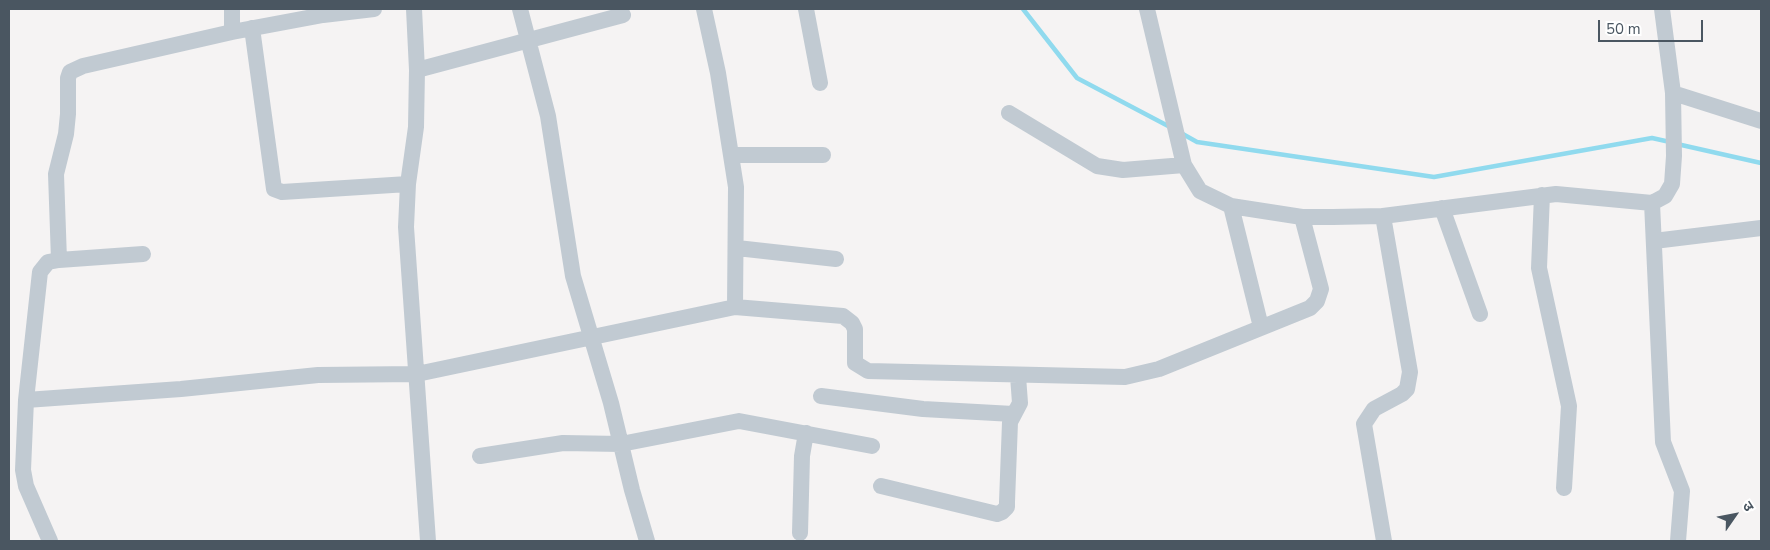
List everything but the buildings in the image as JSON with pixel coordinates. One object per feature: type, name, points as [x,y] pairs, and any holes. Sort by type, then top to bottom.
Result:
[{"type":"street","points":[[232,9],[232,32]]},
{"type":"street","points":[[59,260],[56,174],[66,134],[68,78],[70,72],[83,66],[232,32],[374,9]]},
{"type":"street","points":[[414,9],[417,70],[416,127],[408,184],[407,250],[428,541]]},
{"type":"street","points":[[520,9],[548,116],[569,257],[611,403],[647,541]]},
{"type":"street","points":[[704,9],[715,54],[736,187],[737,248],[735,307]]},
{"type":"street","points":[[806,9],[820,83]]},
{"type":"street","points":[[1147,9],[1184,165],[1200,191],[1231,206],[1302,217],[1383,216],[1556,194],[1652,203],[1669,191],[1672,184],[1674,156],[1672,93],[1662,9]]},
{"type":"street","points":[[417,70],[623,15]]},
{"type":"street","points":[[252,28],[274,189],[282,192],[408,184]]},
{"type":"street","points":[[1672,93],[1761,121]]},
{"type":"street","points":[[1009,113],[1097,166],[1123,170],[1184,165]]},
{"type":"street","points":[[732,155],[823,155]]},
{"type":"street","points":[[1542,195],[1539,268],[1569,406],[1564,488]]},
{"type":"street","points":[[1652,203],[1663,442],[1682,491],[1678,541]]},
{"type":"street","points":[[1231,206],[1261,327]]},
{"type":"street","points":[[1442,208],[1480,314]]},
{"type":"street","points":[[1383,216],[1410,372],[1407,389],[1402,394],[1374,409],[1364,424],[1384,541]]},
{"type":"street","points":[[26,400],[181,389],[318,375],[417,374],[735,307],[843,316],[852,323],[855,329],[855,363],[868,371],[1107,378],[1144,374],[1310,308],[1321,294],[1302,217]]},
{"type":"street","points":[[1654,241],[1761,228]]},
{"type":"street","points":[[737,248],[836,259]]},
{"type":"street","points":[[50,541],[26,486],[23,470],[26,400],[40,272],[48,262],[59,260],[143,254]]},
{"type":"street","points":[[881,486],[997,514],[1002,512],[1007,507],[1008,502],[1010,422],[1020,402],[1018,376]]},
{"type":"street","points":[[821,396],[923,409],[1013,414]]},
{"type":"street","points":[[480,456],[563,443],[621,444],[740,421],[872,446]]},
{"type":"street","points":[[800,533],[802,456],[806,433]]},
{"type":"waterway","points":[[1023,9],[1077,78],[1170,127]]},
{"type":"waterway","points":[[1181,133],[1197,142],[1434,177],[1652,138],[1670,142]]},
{"type":"waterway","points":[[1677,144],[1761,163]]}]
